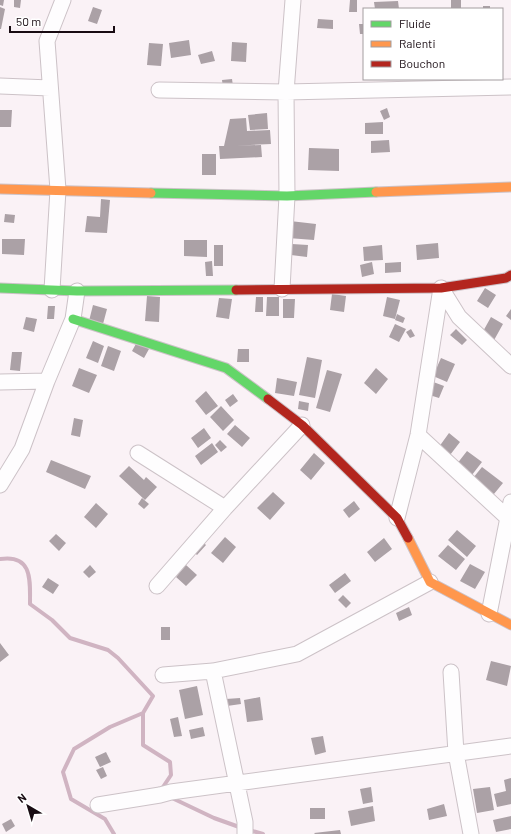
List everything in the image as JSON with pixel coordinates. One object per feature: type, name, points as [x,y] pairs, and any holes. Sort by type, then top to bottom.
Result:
[{"type":"street","points":[[52,290],[58,190],[47,41],[63,0]]},
{"type":"street","points":[[282,289],[287,196],[286,92],[293,0]]},
{"type":"street","points":[[0,86],[50,88]]},
{"type":"street","points":[[159,90],[286,92],[511,86]]},
{"type":"street","points":[[0,189],[287,196],[511,188]]},
{"type":"street","points":[[0,288],[77,291],[441,288],[506,278],[511,275]]},
{"type":"street","points":[[441,288],[460,317],[511,366]]},
{"type":"street","points":[[397,518],[418,434],[441,288]]},
{"type":"street","points":[[0,486],[22,449],[72,320],[77,291]]},
{"type":"street","points":[[72,320],[226,368],[302,425],[397,518],[430,582],[511,625]]},
{"type":"street","points":[[0,382],[47,382]]},
{"type":"street","points":[[157,586],[225,508],[302,425]]},
{"type":"street","points":[[418,434],[510,519]]},
{"type":"street","points":[[138,453],[225,508]]},
{"type":"street","points":[[489,614],[510,519],[511,502]]},
{"type":"street","points":[[163,675],[213,671],[297,654],[430,582]]},
{"type":"street","points":[[213,671],[245,829]]},
{"type":"street","points":[[451,672],[456,753],[471,834]]},
{"type":"street","points":[[98,805],[236,783],[511,746]]},
{"type":"building","points":[[0,0],[4,0],[3,6],[0,5]]},
{"type":"building","points":[[14,0],[21,0],[20,8],[14,7]]},
{"type":"building","points":[[350,0],[357,0],[357,12],[349,12]]},
{"type":"building","points":[[451,0],[461,0],[461,8],[451,8]]},
{"type":"building","points":[[398,1],[399,8],[375,8],[374,2]]},
{"type":"building","points":[[483,6],[490,6],[490,8],[483,8]]},
{"type":"building","points":[[0,7],[5,9],[1,29],[0,29]]},
{"type":"building","points":[[93,7],[102,10],[97,24],[88,21]]},
{"type":"building","points":[[318,19],[333,20],[333,29],[317,28]]},
{"type":"building","points":[[359,24],[363,24],[363,34],[360,34]]},
{"type":"building","points":[[189,40],[191,55],[171,58],[169,43]]},
{"type":"building","points":[[232,42],[247,43],[246,62],[231,61]]},
{"type":"building","points":[[149,43],[163,44],[161,66],[147,65]]},
{"type":"building","points":[[212,51],[215,61],[201,64],[198,55]]},
{"type":"building","points":[[232,79],[233,86],[223,88],[222,80]]},
{"type":"building","points":[[387,108],[390,117],[384,120],[380,111]]},
{"type":"building","points":[[0,110],[12,110],[11,127],[0,127]]},
{"type":"building","points":[[267,113],[268,129],[250,130],[248,115]]},
{"type":"building","points":[[246,118],[247,131],[270,130],[271,144],[224,146],[230,119]]},
{"type":"building","points":[[383,122],[383,134],[365,134],[365,123]]},
{"type":"building","points":[[389,140],[390,152],[371,153],[371,141]]},
{"type":"building","points":[[261,145],[262,157],[220,159],[219,146]]},
{"type":"building","points":[[309,148],[339,149],[339,171],[308,170]]},
{"type":"building","points":[[202,154],[216,154],[216,175],[202,175]]},
{"type":"building","points":[[101,199],[110,200],[107,233],[85,232],[87,216],[100,217]]},
{"type":"building","points":[[5,214],[15,215],[14,223],[4,222]]},
{"type":"building","points":[[290,221],[316,224],[314,240],[288,238]]},
{"type":"building","points":[[2,239],[25,239],[24,255],[2,254]]},
{"type":"building","points":[[184,240],[207,240],[207,257],[184,256]]},
{"type":"building","points":[[438,243],[439,258],[417,260],[416,245]]},
{"type":"building","points":[[292,244],[308,245],[307,257],[291,255]]},
{"type":"building","points":[[214,245],[223,245],[223,266],[214,266]]},
{"type":"building","points":[[382,245],[383,260],[364,261],[363,247]]},
{"type":"building","points":[[212,261],[213,276],[206,276],[205,262]]},
{"type":"building","points":[[372,262],[374,274],[362,277],[360,265]]},
{"type":"building","points":[[401,262],[401,272],[385,273],[385,263]]},
{"type":"building","points":[[485,288],[496,295],[488,308],[477,301]]},
{"type":"building","points":[[332,294],[346,296],[344,312],[330,310]]},
{"type":"building","points":[[147,296],[160,297],[159,322],[145,321]]},
{"type":"building","points":[[256,297],[263,297],[263,312],[255,312]]},
{"type":"building","points":[[267,297],[279,297],[279,316],[266,316]]},
{"type":"building","points":[[387,297],[400,300],[395,319],[383,316]]},
{"type":"building","points":[[219,298],[232,299],[229,319],[216,317]]},
{"type":"building","points":[[283,299],[295,299],[294,318],[283,318]]},
{"type":"building","points":[[93,305],[107,309],[103,324],[89,321]]},
{"type":"building","points":[[48,306],[55,306],[54,319],[47,319]]},
{"type":"building","points":[[511,309],[511,320],[506,316]]},
{"type":"building","points":[[397,314],[405,318],[403,323],[395,320]]},
{"type":"building","points":[[26,317],[37,319],[34,332],[23,329]]},
{"type":"building","points":[[491,317],[503,324],[493,342],[481,335]]},
{"type":"building","points":[[395,324],[406,329],[399,342],[389,337]]},
{"type":"building","points":[[411,329],[415,336],[410,338],[406,332]]},
{"type":"building","points":[[456,329],[467,340],[462,345],[450,335]]},
{"type":"building","points":[[93,341],[104,346],[98,363],[86,358]]},
{"type":"building","points":[[137,342],[149,349],[144,358],[132,351]]},
{"type":"building","points":[[108,346],[121,351],[114,371],[101,366]]},
{"type":"building","points":[[238,349],[249,349],[249,362],[237,362]]},
{"type":"building","points":[[12,352],[22,352],[20,371],[10,370]]},
{"type":"building","points":[[307,357],[322,360],[315,398],[299,395]]},
{"type":"building","points":[[441,358],[455,364],[447,382],[433,376]]},
{"type":"building","points":[[79,368],[97,375],[89,393],[72,386]]},
{"type":"building","points":[[376,368],[388,379],[376,394],[364,383]]},
{"type":"building","points":[[327,370],[342,374],[330,412],[316,408]]},
{"type":"building","points":[[277,378],[297,382],[294,396],[275,393]]},
{"type":"building","points":[[428,380],[444,386],[439,398],[423,393]]},
{"type":"building","points":[[206,391],[218,406],[206,415],[195,401]]},
{"type":"building","points":[[233,394],[238,401],[230,407],[225,400]]},
{"type":"building","points":[[299,401],[309,403],[308,411],[298,409]]},
{"type":"building","points":[[221,406],[234,420],[223,431],[210,417]]},
{"type":"building","points":[[74,418],[83,420],[80,437],[71,435]]},
{"type":"building","points":[[235,425],[250,438],[242,447],[227,434]]},
{"type":"building","points":[[204,428],[211,438],[198,448],[191,438]]},
{"type":"building","points":[[449,433],[460,442],[447,459],[436,451]]},
{"type":"building","points":[[220,440],[227,447],[221,452],[215,445]]},
{"type":"building","points":[[212,443],[218,452],[201,465],[195,456]]},
{"type":"building","points":[[467,451],[482,462],[468,480],[453,469]]},
{"type":"building","points":[[314,453],[325,463],[311,480],[300,470]]},
{"type":"building","points":[[51,460],[91,476],[85,489],[46,472]]},
{"type":"building","points":[[129,466],[144,480],[146,477],[157,487],[145,500],[119,476]]},
{"type":"building","points":[[482,467],[503,483],[489,500],[469,483]]},
{"type":"building","points":[[273,492],[285,503],[270,520],[257,508]]},
{"type":"building","points":[[142,498],[149,504],[144,509],[138,504]]},
{"type":"building","points":[[354,501],[360,509],[349,518],[343,510]]},
{"type":"building","points":[[96,503],[108,514],[96,528],[84,517]]},
{"type":"building","points":[[457,530],[476,546],[467,557],[448,540]]},
{"type":"building","points":[[56,534],[66,543],[59,551],[49,541]]},
{"type":"building","points":[[225,537],[236,547],[223,563],[211,553]]},
{"type":"building","points":[[199,538],[206,545],[197,555],[190,548]]},
{"type":"building","points":[[384,538],[392,549],[375,562],[367,552]]},
{"type":"building","points":[[448,545],[465,559],[456,570],[438,556]]},
{"type":"building","points":[[470,564],[485,572],[475,589],[460,581]]},
{"type":"building","points":[[90,565],[96,572],[89,578],[83,572]]},
{"type":"building","points":[[186,565],[197,575],[186,586],[176,577]]},
{"type":"building","points":[[345,573],[351,581],[335,593],[329,585]]},
{"type":"building","points":[[48,578],[59,585],[53,594],[42,587]]},
{"type":"building","points":[[343,595],[351,603],[346,608],[338,600]]},
{"type":"building","points":[[409,607],[412,615],[399,621],[396,613]]},
{"type":"building","points":[[161,627],[170,627],[170,640],[161,640]]},
{"type":"building","points":[[0,643],[9,655],[0,662]]},
{"type":"building","points":[[491,661],[511,666],[507,686],[486,680]]},
{"type":"building","points":[[197,686],[203,715],[185,719],[179,690]]},
{"type":"building","points":[[260,697],[263,720],[247,722],[244,700]]},
{"type":"building","points":[[240,698],[241,704],[227,706],[226,699]]},
{"type":"building","points":[[178,717],[182,736],[174,737],[170,719]]},
{"type":"building","points":[[203,727],[205,736],[191,739],[189,730]]},
{"type":"building","points":[[323,736],[326,752],[315,755],[311,738]]},
{"type":"building","points":[[106,752],[111,762],[100,767],[95,757]]},
{"type":"building","points":[[103,767],[107,776],[101,779],[96,770]]},
{"type":"building","points":[[511,778],[511,804],[497,807],[494,794],[506,791],[504,780]]},
{"type":"building","points":[[371,787],[373,802],[363,804],[360,789]]},
{"type":"building","points":[[490,787],[494,810],[477,813],[473,789]]},
{"type":"building","points":[[444,804],[447,816],[429,820],[427,809]]},
{"type":"building","points":[[373,806],[375,821],[351,826],[348,811]]},
{"type":"building","points":[[310,808],[325,808],[325,819],[310,819]]},
{"type":"building","points":[[511,816],[511,829],[496,832],[493,820]]},
{"type":"building","points":[[11,819],[15,826],[6,832],[2,824]]},
{"type":"building","points":[[340,830],[341,834],[314,833]]},
{"type":"waterway","points":[[0,559],[11,559],[19,561],[24,565],[29,578],[30,604],[52,620],[70,638],[108,650],[118,658],[153,696],[143,713],[143,745],[170,762],[171,775],[163,787],[166,791]]},
{"type":"waterway","points":[[114,834],[105,819],[71,799],[63,772],[74,749],[110,727],[143,713]]},
{"type":"waterway","points":[[170,796],[214,818],[242,828]]},
{"type":"waterway","points":[[249,830],[263,834]]},
{"type":"traffic: fast","points":[[151,193],[287,196],[376,192]]},
{"type":"traffic: fast","points":[[0,288],[77,291],[236,290]]},
{"type":"traffic: fast","points":[[73,319],[226,368],[268,399]]},
{"type":"traffic: slow","points":[[376,192],[511,187]]},
{"type":"traffic: slow","points":[[0,189],[151,193]]},
{"type":"traffic: slow","points":[[408,538],[430,582],[511,625]]},
{"type":"traffic: jam","points":[[236,290],[441,288],[506,278],[511,275]]},
{"type":"traffic: jam","points":[[268,399],[302,425],[397,518],[408,538]]}]
